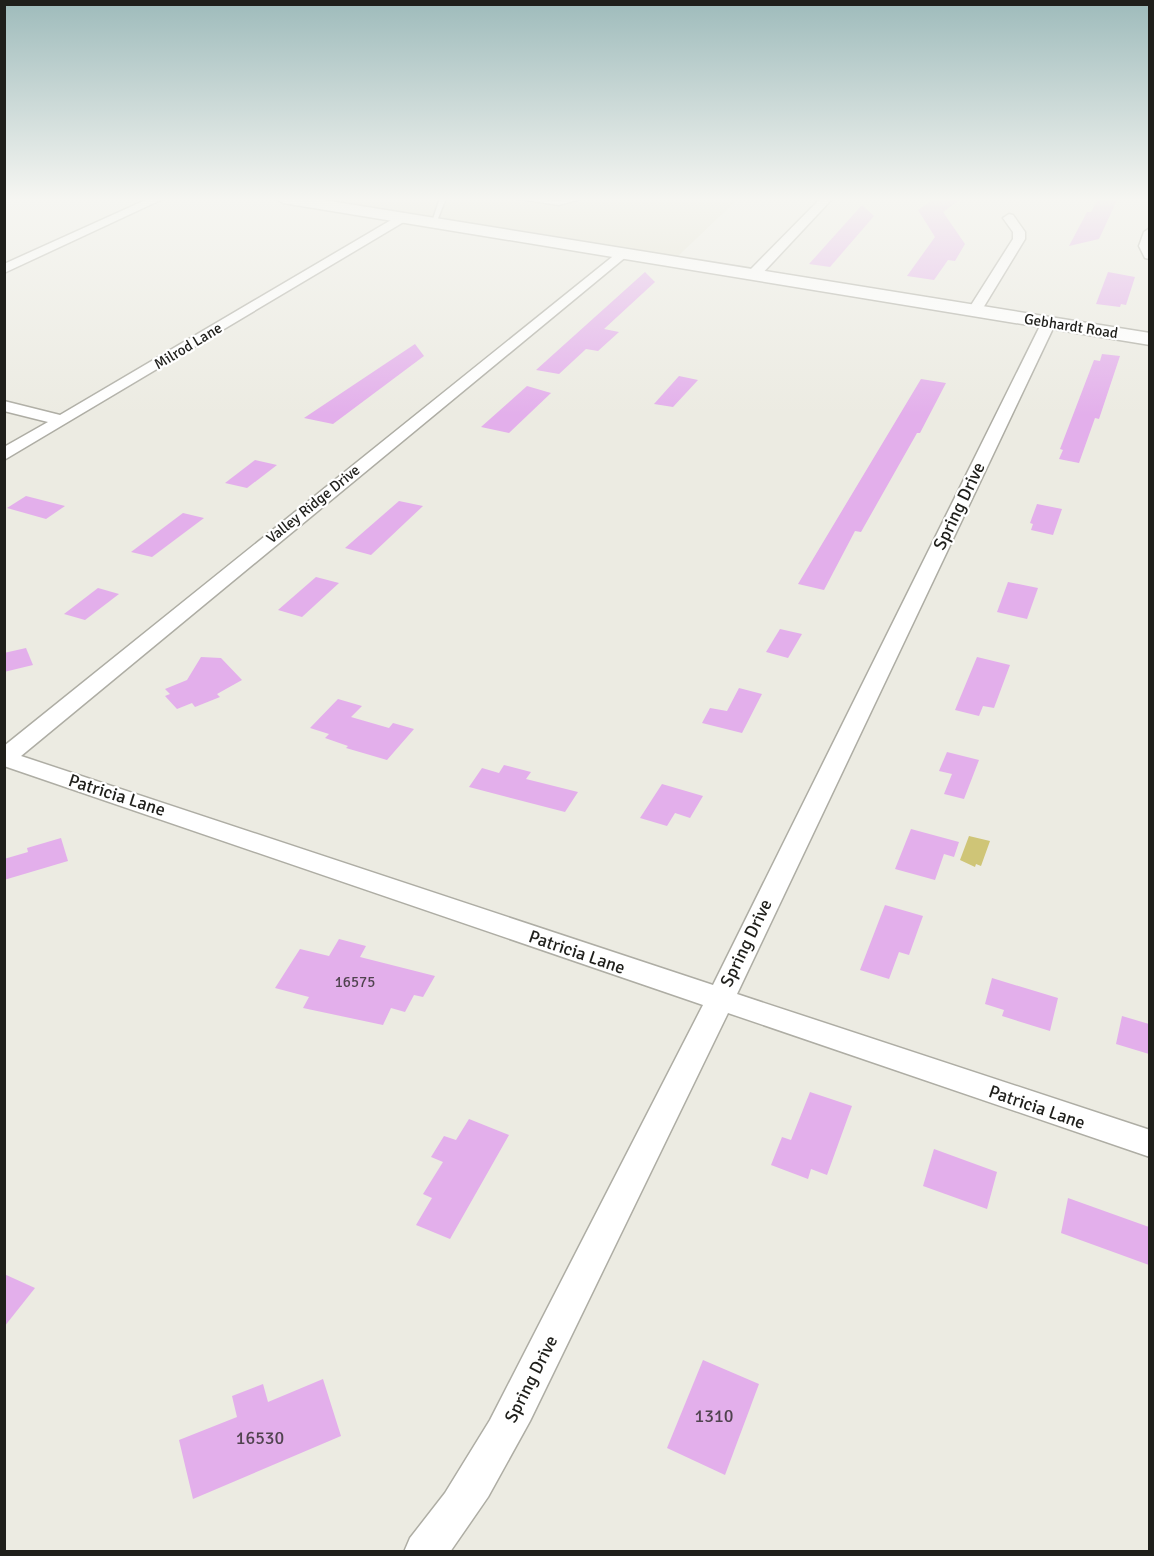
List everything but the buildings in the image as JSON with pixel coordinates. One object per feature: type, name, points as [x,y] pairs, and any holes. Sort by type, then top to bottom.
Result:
[{"type":"street","name":"Milrod Lane","points":[[4,455],[313,271]]},
{"type":"street","name":"Valley Ridge Drive","points":[[5,758],[600,271]]},
{"type":"street","name":"Gebhardt Road","points":[[733,271],[1149,339]]},
{"type":"street","points":[[754,274],[757,271]]},
{"type":"street","points":[[975,310],[999,271]]},
{"type":"street","name":"Spring Drive","points":[[424,1551],[449,1523],[482,1473],[514,1414],[681,1079],[1049,322]]},
{"type":"street","points":[[4,406],[61,420]]},
{"type":"street","name":"Patricia Lane","points":[[5,758],[1149,1144]]},
{"type":"shaded area","points":[[969,836],[990,841],[981,866],[976,864],[975,867],[960,860]]}]
